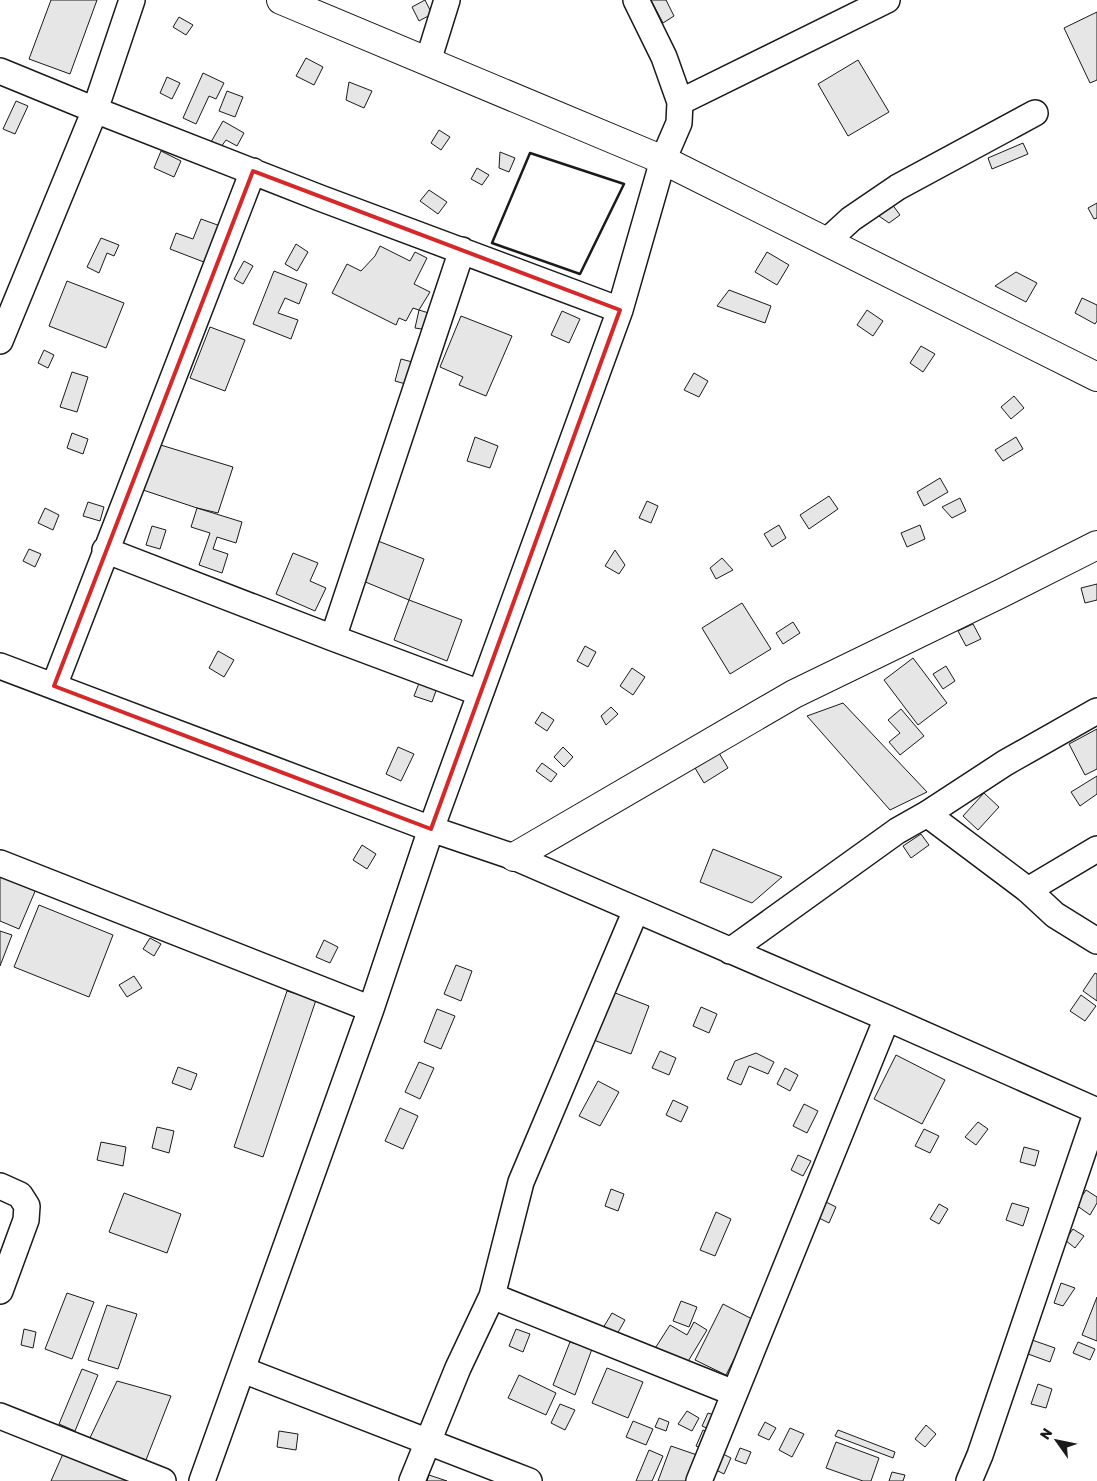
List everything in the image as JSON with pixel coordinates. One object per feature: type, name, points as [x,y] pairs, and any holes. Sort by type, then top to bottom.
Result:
[{"type":"street","points":[[0,341],[95,110],[132,0]]},
{"type":"street","points":[[281,0],[663,160],[1097,377]]},
{"type":"street","points":[[428,61],[447,0]]},
{"type":"street","points":[[202,1481],[371,1009],[431,829],[620,310],[663,160],[679,123],[680,102],[664,57],[636,0]]},
{"type":"street","points":[[680,102],[887,0]]},
{"type":"street","points":[[0,71],[320,198],[620,310]]},
{"type":"street","points":[[827,241],[851,219],[898,187],[1035,114]]},
{"type":"street","points":[[54,686],[252,171]]},
{"type":"street","points":[[333,638],[462,250]]},
{"type":"street","points":[[514,857],[794,694],[1097,545]]},
{"type":"street","points":[[105,550],[480,693]]},
{"type":"street","points":[[0,666],[431,829],[514,857],[1097,1111],[970,1481]]},
{"type":"street","points":[[730,950],[897,831],[927,814],[1005,763],[1097,712]]},
{"type":"street","points":[[927,814],[1028,890],[1055,915],[1097,941]]},
{"type":"street","points":[[1028,890],[1097,849]]},
{"type":"street","points":[[0,863],[371,1009]]},
{"type":"street","points":[[412,1481],[458,1368],[492,1296],[521,1182],[636,910]]},
{"type":"street","points":[[699,1481],[887,1018]]},
{"type":"street","points":[[0,1186],[20,1195],[28,1206],[26,1220],[0,1291]]},
{"type":"street","points":[[492,1296],[734,1393]]},
{"type":"street","points":[[243,1370],[529,1481]]},
{"type":"street","points":[[0,1416],[163,1481]]},
{"type":"highlighted area","points":[[253,171],[620,310],[431,829],[54,686]]},
{"type":"building","points":[[51,0],[97,0],[70,74],[29,59]]},
{"type":"building","points":[[425,0],[432,14],[419,21],[412,7]]},
{"type":"building","points":[[651,0],[666,0],[674,16],[663,23]]},
{"type":"building","points":[[1097,12],[1097,80],[1090,83],[1064,28]]},
{"type":"building","points":[[179,17],[193,25],[186,35],[173,27]]},
{"type":"building","points":[[306,58],[323,67],[314,85],[296,76]]},
{"type":"building","points":[[858,60],[889,112],[848,136],[818,84]]},
{"type":"building","points":[[203,73],[224,83],[216,99],[209,96],[196,124],[183,118]]},
{"type":"building","points":[[167,77],[180,83],[172,99],[160,93]]},
{"type":"building","points":[[349,82],[372,91],[364,108],[346,100]]},
{"type":"building","points":[[227,91],[243,97],[235,117],[219,111]]},
{"type":"building","points":[[16,101],[28,106],[15,134],[3,129]]},
{"type":"building","points":[[223,121],[244,133],[237,146],[226,140],[221,147],[211,142]]},
{"type":"building","points":[[439,130],[450,137],[441,150],[431,143]]},
{"type":"building","points":[[1023,143],[1028,154],[992,169],[988,158]]},
{"type":"building","points":[[161,151],[181,161],[174,177],[154,168]]},
{"type":"building","points":[[500,152],[515,158],[509,172],[499,168]]},
{"type":"building","points":[[477,168],[489,175],[482,185],[471,179]]},
{"type":"building","points":[[429,190],[447,202],[438,214],[420,201]]},
{"type":"building","points":[[889,200],[900,215],[889,223],[873,212]]},
{"type":"building","points":[[1097,203],[1097,218],[1094,219],[1088,208]]},
{"type":"building","points":[[201,219],[223,227],[209,264],[170,249],[176,233],[193,239]]},
{"type":"building","points":[[101,238],[119,245],[114,256],[107,253],[99,273],[87,267]]},
{"type":"building","points":[[296,244],[308,252],[297,271],[285,264]]},
{"type":"building","points":[[380,246],[410,261],[415,252],[427,258],[414,284],[430,292],[419,310],[413,308],[406,321],[399,318],[396,325],[332,293],[347,264],[361,271],[375,256]]},
{"type":"building","points":[[767,252],[789,265],[777,285],[755,272]]},
{"type":"building","points":[[244,261],[253,266],[243,284],[234,279]]},
{"type":"building","points":[[274,271],[307,284],[299,304],[285,298],[278,313],[298,320],[291,339],[253,324]]},
{"type":"building","points":[[1016,272],[1037,283],[1026,302],[995,286]]},
{"type":"building","points":[[67,281],[124,303],[106,348],[49,326]]},
{"type":"building","points":[[729,290],[771,306],[765,323],[717,306]]},
{"type":"building","points":[[1082,298],[1097,305],[1097,321],[1095,324],[1075,313]]},
{"type":"building","points":[[419,310],[432,314],[428,330],[415,328]]},
{"type":"building","points":[[867,310],[883,321],[873,336],[857,325]]},
{"type":"building","points":[[562,311],[580,319],[569,343],[551,335]]},
{"type":"building","points":[[461,316],[512,336],[486,396],[459,385],[463,377],[440,367]]},
{"type":"building","points":[[210,327],[245,340],[225,391],[190,378]]},
{"type":"building","points":[[921,346],[935,354],[923,372],[910,363]]},
{"type":"building","points":[[44,350],[54,355],[48,368],[38,363]]},
{"type":"building","points":[[401,359],[416,363],[409,385],[395,381]]},
{"type":"building","points":[[72,372],[88,377],[77,412],[60,407]]},
{"type":"building","points":[[694,373],[708,381],[699,397],[684,390]]},
{"type":"building","points":[[1014,396],[1024,408],[1011,419],[1001,407]]},
{"type":"building","points":[[72,433],[88,439],[83,454],[67,448]]},
{"type":"building","points":[[475,437],[498,446],[490,468],[467,461]]},
{"type":"building","points":[[1016,437],[1023,449],[1003,461],[995,450]]},
{"type":"building","points":[[154,443],[233,467],[218,513],[140,489]]},
{"type":"building","points":[[940,478],[948,492],[924,506],[917,492]]},
{"type":"building","points":[[829,496],[838,509],[809,529],[800,515]]},
{"type":"building","points":[[960,498],[966,511],[952,518],[942,507]]},
{"type":"building","points":[[647,501],[658,506],[651,523],[639,518]]},
{"type":"building","points":[[88,502],[104,507],[100,521],[83,516]]},
{"type":"building","points":[[45,508],[59,515],[53,530],[38,523]]},
{"type":"building","points":[[197,508],[242,522],[236,543],[217,537],[213,549],[228,554],[222,573],[199,565],[210,533],[191,527]]},
{"type":"building","points":[[779,525],[786,538],[772,547],[764,534]]},
{"type":"building","points":[[920,525],[925,539],[907,547],[901,533]]},
{"type":"building","points":[[152,526],[166,530],[160,549],[146,545]]},
{"type":"building","points":[[378,541],[424,559],[409,600],[363,581]]},
{"type":"building","points":[[29,549],[41,554],[35,567],[23,561]]},
{"type":"building","points":[[615,550],[625,565],[619,574],[605,566]]},
{"type":"building","points":[[293,553],[318,563],[310,581],[326,588],[315,611],[276,594]]},
{"type":"building","points":[[722,558],[733,570],[716,579],[710,568]]},
{"type":"building","points":[[1097,584],[1097,600],[1085,603],[1081,588]]},
{"type":"building","points":[[409,600],[462,620],[447,661],[394,640]]},
{"type":"building","points":[[742,603],[771,649],[730,674],[702,628]]},
{"type":"building","points":[[793,622],[800,633],[783,644],[776,633]]},
{"type":"building","points":[[973,624],[981,639],[966,646],[958,631]]},
{"type":"building","points":[[585,646],[596,652],[588,667],[577,661]]},
{"type":"building","points":[[218,651],[234,660],[224,677],[209,668]]},
{"type":"building","points":[[913,658],[947,703],[918,725],[884,680]]},
{"type":"building","points":[[946,666],[955,681],[943,689],[933,674]]},
{"type":"building","points":[[632,668],[645,677],[633,695],[620,686]]},
{"type":"building","points":[[421,678],[438,685],[432,702],[414,696]]},
{"type":"building","points":[[843,703],[927,792],[890,810],[807,716]]},
{"type":"building","points":[[611,707],[618,714],[606,725],[601,716]]},
{"type":"building","points":[[901,709],[924,736],[900,755],[889,742],[900,733],[888,720]]},
{"type":"building","points":[[542,712],[554,720],[547,731],[535,723]]},
{"type":"building","points":[[1097,729],[1097,769],[1085,775],[1069,744]]},
{"type":"building","points":[[398,747],[414,754],[401,781],[386,774]]},
{"type":"building","points":[[563,747],[573,757],[564,767],[554,757]]},
{"type":"building","points":[[719,753],[728,768],[704,783],[695,768]]},
{"type":"building","points":[[542,763],[557,774],[551,782],[536,771]]},
{"type":"building","points":[[1097,776],[1097,794],[1080,806],[1071,792]]},
{"type":"building","points":[[984,793],[999,807],[978,830],[963,816]]},
{"type":"building","points":[[921,834],[929,845],[911,858],[903,846]]},
{"type":"building","points":[[362,845],[376,854],[367,869],[353,860]]},
{"type":"building","points":[[713,849],[782,877],[752,903],[700,882]]},
{"type":"building","points":[[0,876],[36,889],[19,929],[0,921]]},
{"type":"building","points":[[39,905],[113,935],[89,997],[14,967]]},
{"type":"building","points":[[0,931],[12,935],[0,966]]},
{"type":"building","points":[[150,938],[161,944],[154,956],[143,949]]},
{"type":"building","points":[[324,940],[338,947],[330,963],[316,957]]},
{"type":"building","points":[[456,965],[472,971],[461,1001],[444,994]]},
{"type":"building","points":[[1095,973],[1097,974],[1097,1001],[1083,991]]},
{"type":"building","points":[[134,976],[142,988],[127,997],[119,985]]},
{"type":"building","points":[[287,991],[316,1000],[263,1157],[234,1147]]},
{"type":"building","points":[[610,991],[649,1006],[631,1054],[591,1039]]},
{"type":"building","points":[[1081,995],[1096,1006],[1085,1021],[1070,1011]]},
{"type":"building","points":[[701,1007],[717,1014],[709,1033],[693,1026]]},
{"type":"building","points":[[437,1009],[455,1016],[441,1049],[424,1042]]},
{"type":"building","points":[[660,1051],[676,1058],[669,1075],[652,1068]]},
{"type":"building","points":[[756,1053],[774,1062],[768,1074],[749,1066],[741,1085],[727,1079],[735,1061]]},
{"type":"building","points":[[896,1055],[945,1080],[922,1124],[874,1099]]},
{"type":"building","points":[[419,1062],[434,1068],[420,1099],[405,1092]]},
{"type":"building","points":[[178,1067],[197,1074],[191,1090],[172,1083]]},
{"type":"building","points":[[785,1068],[798,1075],[790,1091],[777,1084]]},
{"type":"building","points":[[598,1081],[619,1092],[600,1126],[579,1116]]},
{"type":"building","points":[[673,1100],[688,1107],[681,1122],[666,1115]]},
{"type":"building","points":[[804,1104],[818,1111],[807,1133],[793,1126]]},
{"type":"building","points":[[400,1108],[418,1116],[403,1149],[385,1141]]},
{"type":"building","points":[[978,1122],[988,1129],[976,1145],[965,1137]]},
{"type":"building","points":[[157,1127],[174,1131],[169,1153],[152,1148]]},
{"type":"building","points":[[924,1129],[939,1136],[930,1153],[915,1146]]},
{"type":"building","points":[[101,1142],[126,1147],[123,1166],[97,1160]]},
{"type":"building","points":[[1024,1147],[1039,1151],[1035,1166],[1020,1162]]},
{"type":"building","points":[[798,1155],[811,1161],[803,1176],[791,1170]]},
{"type":"building","points":[[611,1189],[624,1194],[618,1211],[605,1206]]},
{"type":"building","points":[[1086,1190],[1097,1197],[1097,1203],[1090,1215],[1076,1205]]},
{"type":"building","points":[[124,1193],[181,1214],[167,1253],[109,1232]]},
{"type":"building","points":[[826,1202],[836,1207],[829,1223],[819,1218]]},
{"type":"building","points":[[1012,1203],[1029,1208],[1023,1226],[1006,1220]]},
{"type":"building","points":[[939,1204],[948,1209],[939,1224],[930,1219]]},
{"type":"building","points":[[716,1212],[731,1219],[715,1256],[700,1250]]},
{"type":"building","points":[[1073,1229],[1084,1236],[1075,1248],[1065,1240]]},
{"type":"building","points":[[1061,1283],[1075,1288],[1063,1306],[1054,1303]]},
{"type":"building","points":[[67,1293],[94,1302],[72,1359],[45,1349]]},
{"type":"building","points":[[1097,1297],[1097,1341],[1082,1335]]},
{"type":"building","points":[[681,1301],[697,1307],[689,1327],[673,1321]]},
{"type":"building","points":[[723,1304],[754,1320],[726,1375],[695,1360]]},
{"type":"building","points":[[107,1305],[137,1314],[118,1369],[88,1360]]},
{"type":"building","points":[[612,1313],[625,1320],[616,1336],[603,1328]]},
{"type":"building","points":[[694,1322],[707,1330],[684,1368],[654,1350],[670,1325],[687,1335]]},
{"type":"building","points":[[24,1329],[36,1332],[33,1348],[21,1345]]},
{"type":"building","points":[[516,1329],[530,1334],[523,1352],[509,1346]]},
{"type":"building","points":[[1032,1340],[1055,1348],[1050,1362],[1028,1354]]},
{"type":"building","points":[[570,1342],[592,1349],[575,1395],[553,1385]]},
{"type":"building","points":[[1078,1342],[1095,1349],[1090,1360],[1073,1353]]},
{"type":"building","points":[[607,1368],[643,1382],[628,1418],[592,1403]]},
{"type":"building","points":[[82,1369],[98,1375],[75,1431],[59,1424]]},
{"type":"building","points":[[519,1375],[556,1393],[546,1415],[508,1398]]},
{"type":"building","points":[[117,1381],[171,1396],[146,1460],[88,1442]]},
{"type":"building","points":[[1038,1384],[1052,1389],[1046,1408],[1031,1404]]},
{"type":"building","points":[[560,1404],[575,1410],[565,1430],[551,1423]]},
{"type":"building","points":[[687,1411],[699,1418],[692,1431],[678,1424]]},
{"type":"building","points":[[708,1413],[720,1417],[713,1431],[702,1426]]},
{"type":"building","points":[[659,1418],[669,1422],[666,1431],[655,1427]]},
{"type":"building","points":[[633,1421],[653,1429],[646,1445],[626,1437]]},
{"type":"building","points":[[765,1422],[776,1428],[769,1440],[758,1435]]},
{"type":"building","points":[[926,1425],[936,1434],[925,1447],[915,1439]]},
{"type":"building","points":[[790,1428],[804,1434],[792,1457],[779,1450]]},
{"type":"building","points":[[703,1430],[712,1434],[706,1450],[696,1446]]},
{"type":"building","points":[[838,1430],[895,1452],[893,1458],[835,1436]]},
{"type":"building","points":[[279,1431],[298,1434],[296,1450],[277,1447]]},
{"type":"building","points":[[836,1442],[879,1458],[871,1481],[863,1481],[826,1468]]},
{"type":"building","points":[[671,1446],[697,1455],[687,1481],[658,1481]]},
{"type":"building","points":[[66,1447],[137,1481],[51,1481]]},
{"type":"building","points":[[740,1448],[751,1452],[746,1464],[735,1460]]},
{"type":"building","points":[[649,1450],[663,1456],[652,1481],[636,1481]]},
{"type":"building","points":[[719,1452],[731,1458],[724,1474],[712,1468]]},
{"type":"building","points":[[892,1472],[905,1475],[903,1481],[889,1481]]},
{"type":"building","points":[[429,1475],[447,1481],[427,1481]]},
{"type":"wall","points":[[530,153],[624,184],[580,274],[492,243],[530,153]]}]
